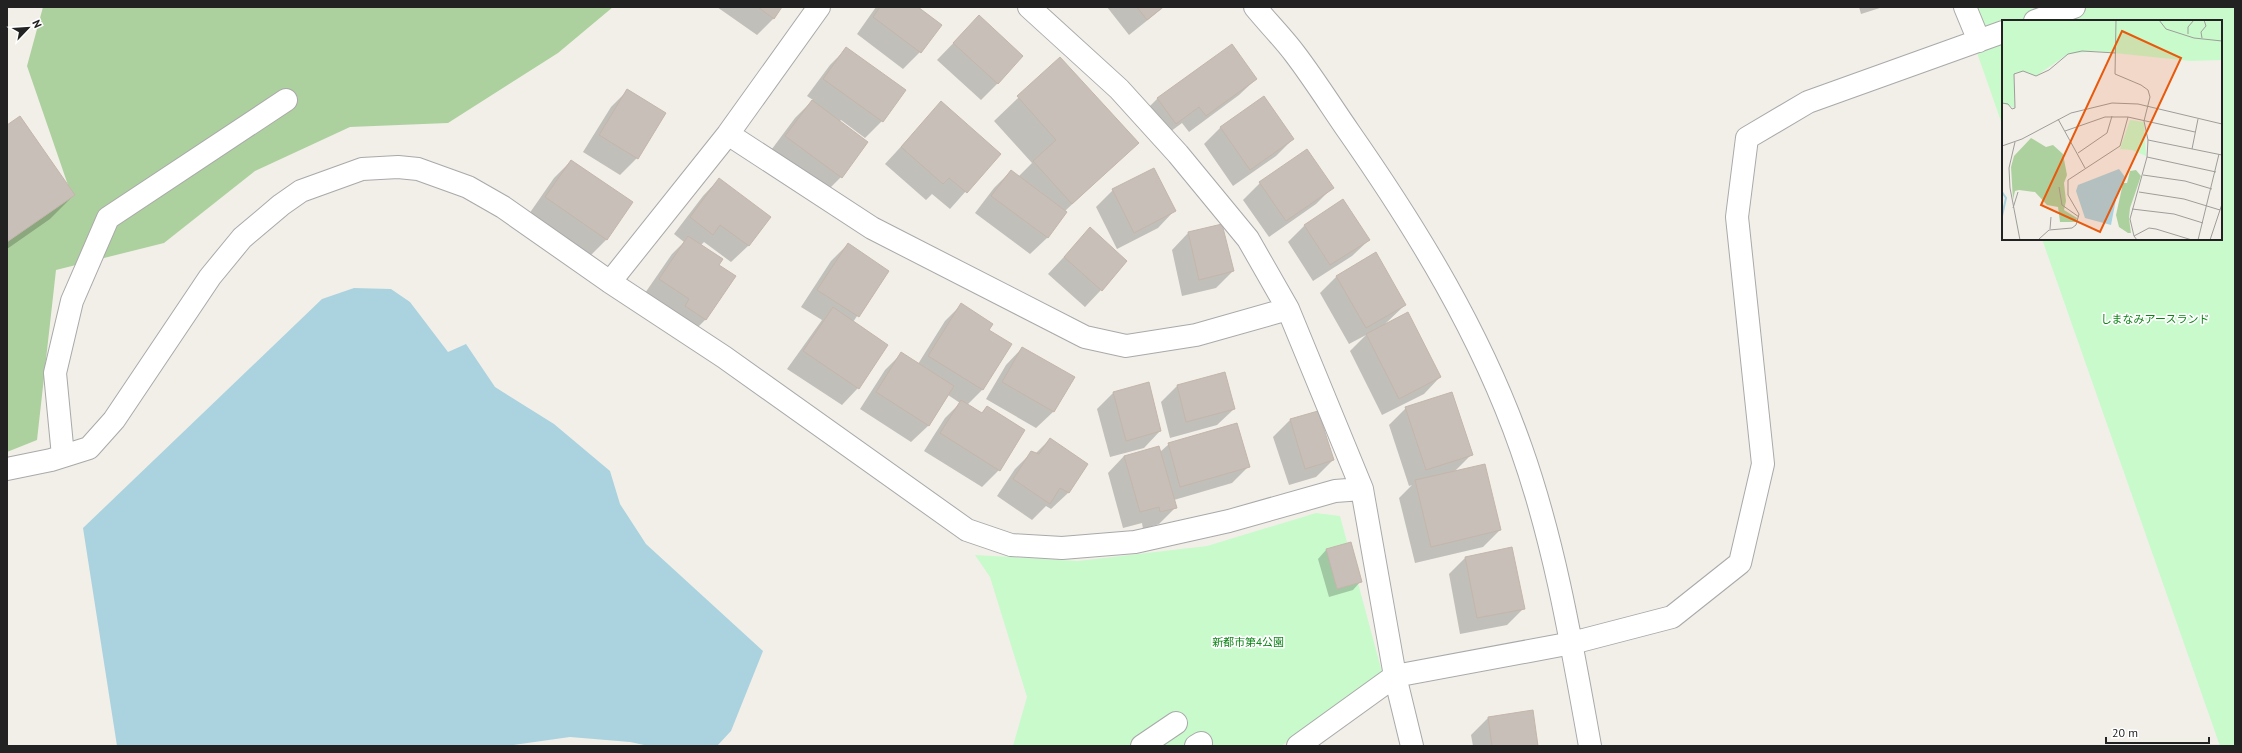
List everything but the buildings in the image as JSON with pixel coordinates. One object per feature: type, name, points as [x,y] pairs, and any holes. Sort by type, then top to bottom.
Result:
[{"type":"street","points":[[610,282],[728,134],[819,7]]},
{"type":"street","points":[[1029,7],[1119,89],[1178,154],[1248,239],[1288,309],[1362,489],[1395,676],[1412,746]]},
{"type":"street","points":[[1255,7],[1295,53],[1368,159],[1424,245],[1464,317],[1498,392],[1521,448],[1546,529],[1572,643],[1590,746]]},
{"type":"street","points":[[1965,7],[1979,41]]},
{"type":"street","points":[[2038,20],[2074,7]]},
{"type":"street","points":[[1298,746],[1395,676],[1572,643],[1672,617],[1740,563],[1763,464],[1737,217],[1748,138],[1808,102],[2002,32]]},
{"type":"street","points":[[63,456],[56,373],[72,301],[108,218],[286,100]]},
{"type":"street","points":[[728,134],[872,228],[1085,337],[1126,346],[1196,334],[1288,309]]},
{"type":"street","points":[[7,469],[63,456],[89,448],[114,420],[210,277],[242,238],[281,205],[301,191],[362,169],[398,167],[418,169],[468,187],[503,207],[610,282],[724,357],[967,530],[1011,545],[1062,548],[1135,542],[1229,521],[1335,491],[1362,489]]},
{"type":"street","points":[[1142,746],[1176,723]]},
{"type":"green space","points":[[43,7],[613,7],[558,53],[448,123],[350,127],[255,171],[164,243],[56,270],[37,440],[7,452],[7,229],[69,188],[27,66]]},
{"type":"green space","name":"しまなみアースランド","points":[[1961,7],[2235,7],[2235,746],[2220,746],[2042,240],[2222,240],[2222,20],[2002,20],[2002,124]]},
{"type":"green space","name":"新都市第4公園","points":[[1316,513],[1340,516],[1383,676],[1281,746],[1013,746],[1027,697],[990,577],[975,555],[1078,561],[1207,546]]},
{"type":"water","points":[[354,288],[391,289],[410,302],[448,352],[466,344],[495,387],[554,424],[610,471],[620,504],[646,544],[763,651],[731,731],[717,746],[649,746],[630,742],[570,737],[506,746],[117,746],[83,528],[322,299]]}]
